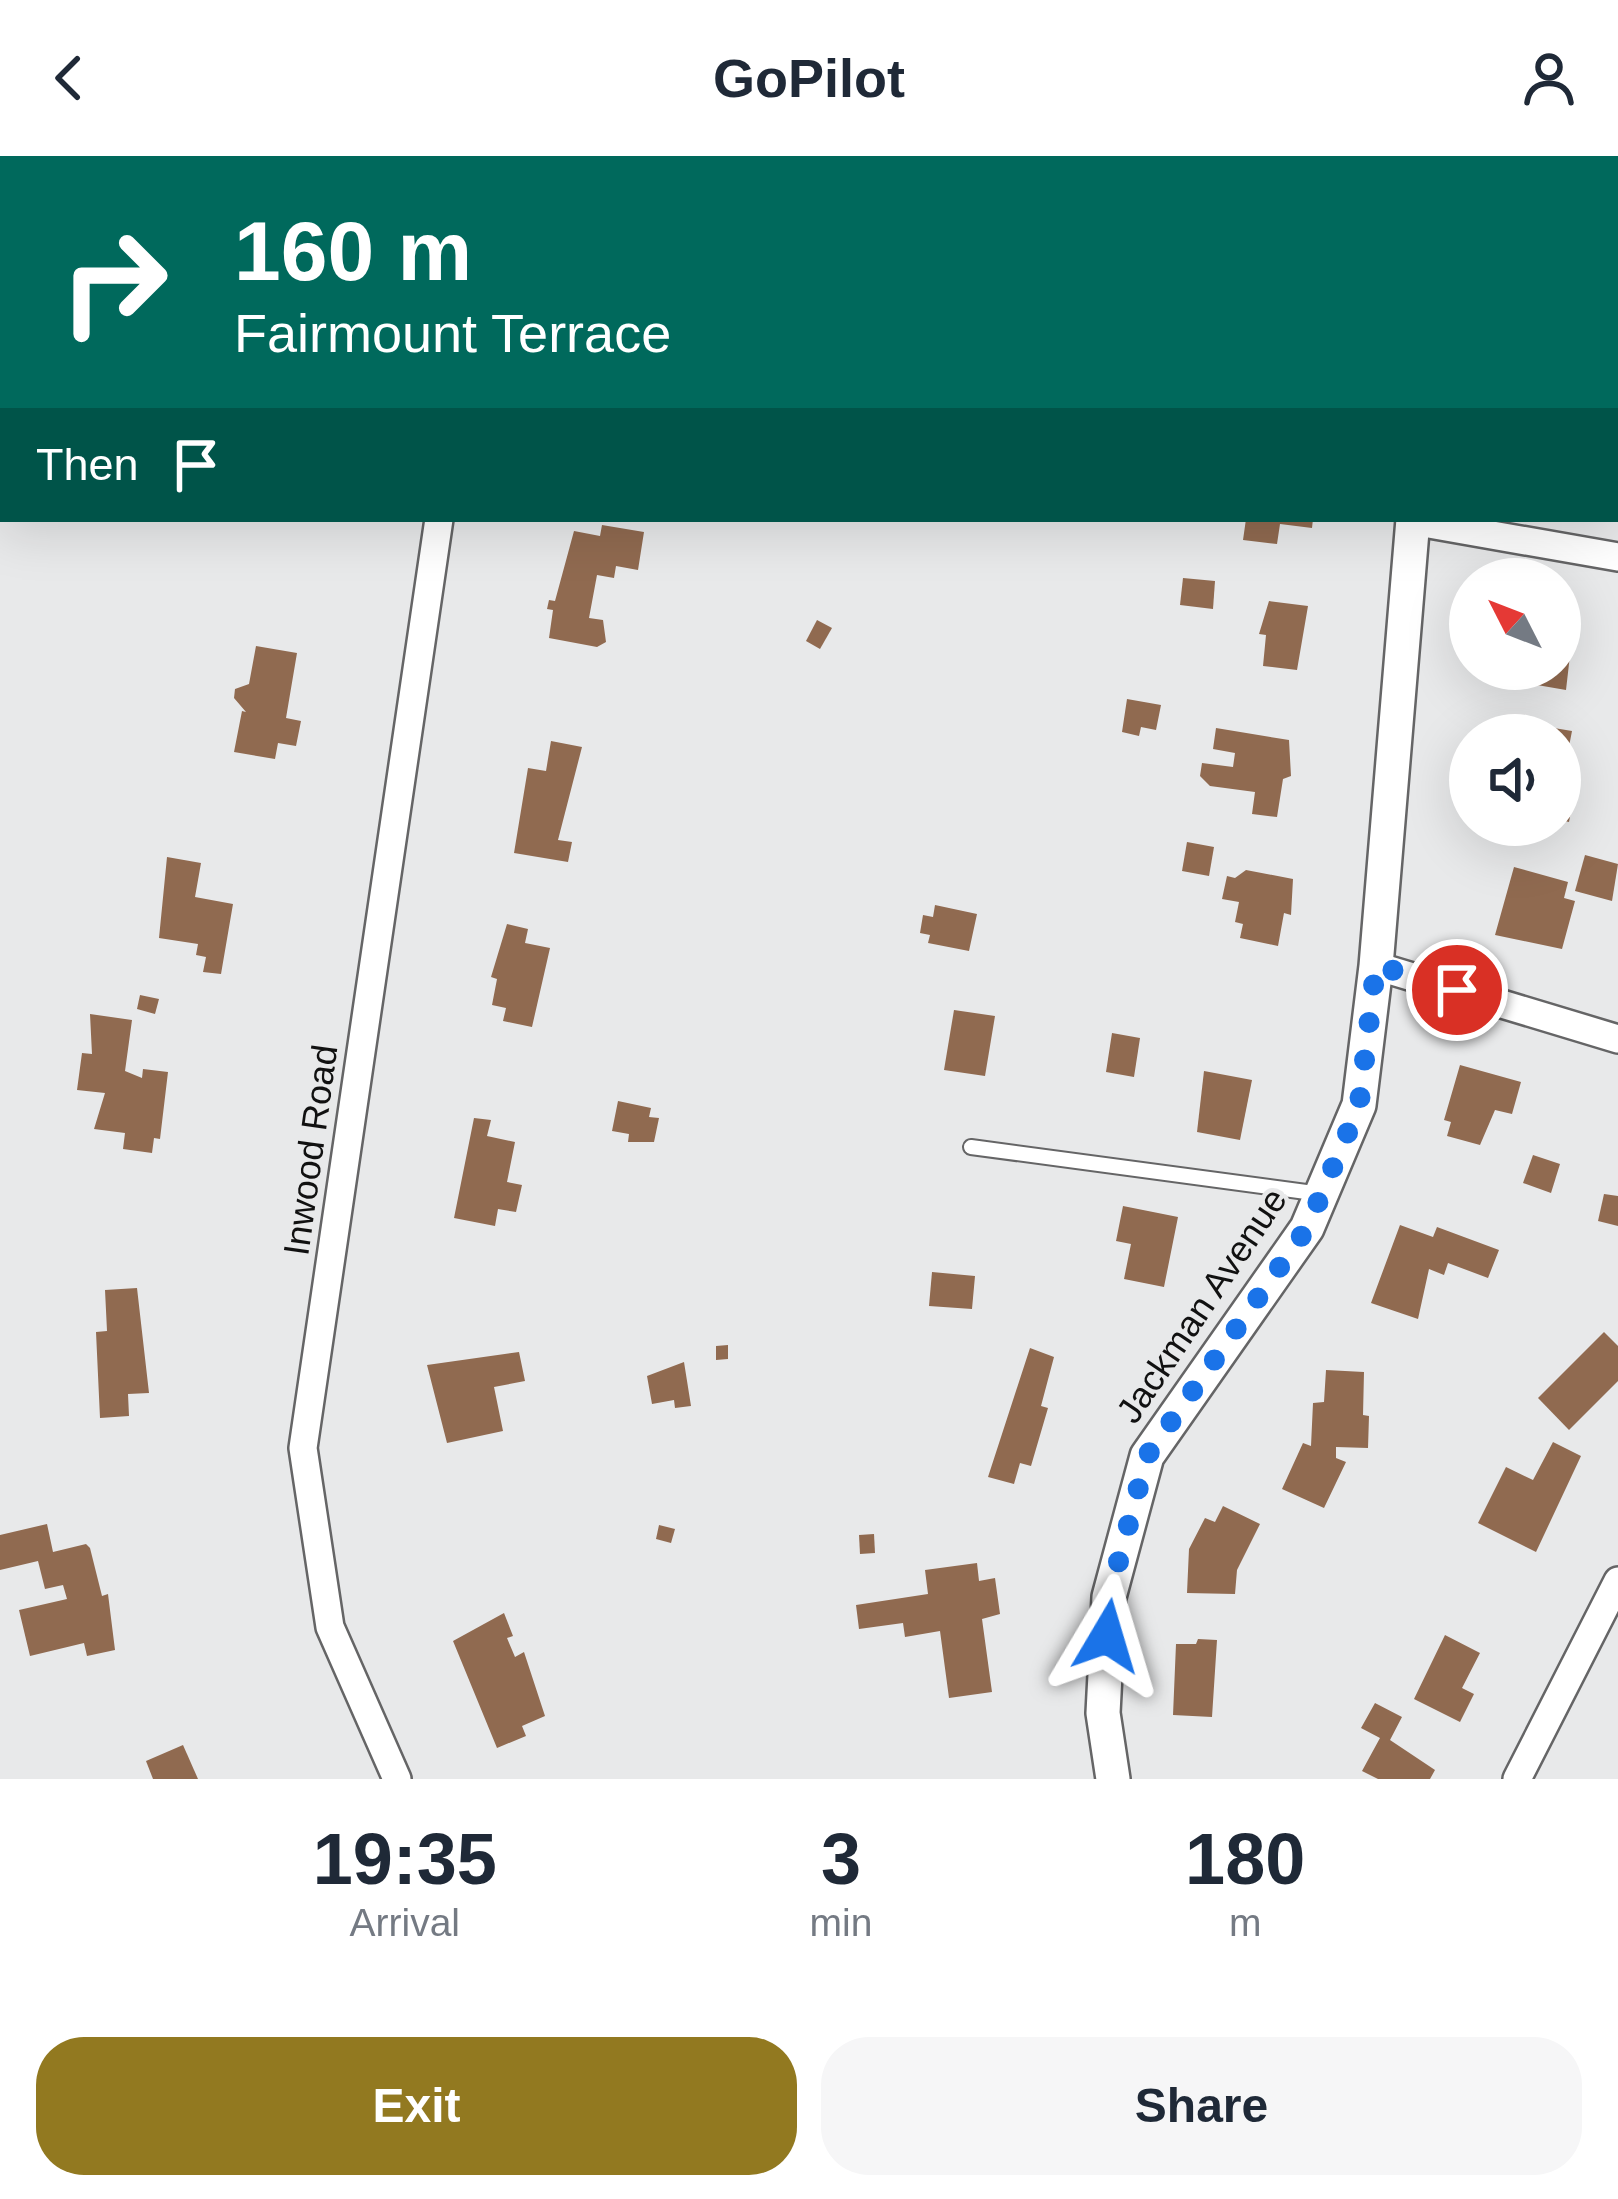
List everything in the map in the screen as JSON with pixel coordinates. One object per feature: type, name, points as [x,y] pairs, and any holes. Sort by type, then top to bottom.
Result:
[{"type":"street","name":"Inwood Road","points":[[398,1779],[330,1627],[303,1448],[439,522]]},
{"type":"street","name":"Jackman Avenue","points":[[1113,1779],[1103,1713],[1109,1597],[1147,1456],[1307,1228],[1359,1106],[1376,965],[1413,522]]},
{"type":"street","points":[[1424,522],[1618,557]]},
{"type":"street","points":[[1376,965],[1618,1039]]},
{"type":"street","points":[[1517,1779],[1618,1581]]},
{"type":"lane","points":[[971,1147],[1321,1194]]},
{"type":"building","points":[[1246,522],[1313,522],[1312,528],[1280,524],[1277,544],[1243,540]]},
{"type":"building","points":[[602,525],[644,532],[638,570],[616,566],[614,578],[597,575],[589,618],[603,620],[606,642],[597,647],[549,638],[553,610],[547,609],[549,600],[555,601],[574,531],[600,536]]},
{"type":"building","points":[[1183,578],[1215,581],[1213,609],[1180,605]]},
{"type":"building","points":[[1269,601],[1308,606],[1297,670],[1263,666],[1266,635],[1259,634]]},
{"type":"building","points":[[817,620],[832,628],[820,649],[806,641]]},
{"type":"building","points":[[256,646],[297,653],[286,718],[301,721],[296,746],[278,743],[275,759],[234,752],[242,711],[246,712],[234,698],[235,689],[249,684]]},
{"type":"building","points":[[1127,699],[1161,705],[1156,730],[1141,727],[1139,736],[1122,732]]},
{"type":"building","points":[[1216,728],[1289,740],[1291,776],[1283,779],[1277,817],[1252,814],[1255,792],[1210,786],[1200,776],[1202,763],[1233,767],[1235,753],[1213,749]]},
{"type":"building","points":[[551,741],[582,747],[558,840],[572,842],[568,862],[514,853],[528,768],[546,771]]},
{"type":"building","points":[[1187,842],[1214,847],[1209,876],[1182,871]]},
{"type":"building","points":[[1585,855],[1618,864],[1612,901],[1575,891]]},
{"type":"building","points":[[167,857],[201,863],[195,897],[233,904],[221,974],[203,972],[206,957],[196,955],[198,944],[159,938]]},
{"type":"building","points":[[1514,867],[1568,882],[1564,898],[1575,901],[1562,949],[1495,935]]},
{"type":"building","points":[[1246,870],[1293,879],[1291,915],[1284,913],[1278,946],[1240,938],[1243,924],[1235,922],[1239,902],[1222,899],[1227,876],[1235,878]]},
{"type":"building","points":[[935,905],[977,914],[969,951],[928,943],[930,935],[920,933],[923,915],[933,917]]},
{"type":"building","points":[[507,924],[528,929],[525,943],[550,948],[532,1027],[503,1021],[506,1008],[492,1005],[497,979],[491,977]]},
{"type":"building","points":[[140,995],[159,999],[155,1014],[137,1009]]},
{"type":"building","points":[[954,1010],[995,1016],[985,1076],[944,1070]]},
{"type":"building","points":[[90,1014],[132,1020],[125,1071],[142,1078],[143,1069],[168,1072],[160,1139],[154,1138],[152,1153],[123,1149],[125,1133],[94,1129],[105,1093],[77,1090],[82,1053],[92,1054]]},
{"type":"building","points":[[1112,1033],[1140,1038],[1134,1077],[1106,1072]]},
{"type":"building","points":[[1460,1065],[1521,1082],[1512,1114],[1495,1110],[1480,1145],[1447,1136],[1451,1122],[1444,1120]]},
{"type":"building","points":[[1204,1071],[1252,1080],[1240,1140],[1197,1132]]},
{"type":"building","points":[[618,1101],[651,1108],[649,1117],[659,1118],[654,1142],[628,1142],[629,1134],[612,1131]]},
{"type":"building","points":[[474,1118],[491,1120],[487,1136],[515,1142],[507,1182],[522,1185],[516,1212],[498,1209],[495,1226],[454,1218]]},
{"type":"building","points":[[1533,1155],[1560,1164],[1551,1193],[1523,1183]]},
{"type":"building","points":[[1604,1194],[1618,1196],[1618,1226],[1598,1221]]},
{"type":"building","points":[[1123,1206],[1178,1217],[1164,1287],[1124,1279],[1131,1244],[1116,1241]]},
{"type":"building","points":[[1400,1225],[1433,1237],[1437,1227],[1499,1250],[1488,1278],[1448,1263],[1444,1275],[1429,1269],[1418,1319],[1371,1303]]},
{"type":"building","points":[[932,1272],[975,1276],[972,1309],[929,1306]]},
{"type":"building","points":[[137,1288],[149,1393],[128,1394],[129,1416],[100,1418],[96,1332],[107,1331],[105,1290]]},
{"type":"building","points":[[1604,1332],[1618,1346],[1618,1381],[1569,1430],[1538,1398]]},
{"type":"building","points":[[728,1345],[728,1359],[716,1360],[716,1346]]},
{"type":"building","points":[[1030,1348],[1054,1357],[1041,1406],[1048,1408],[1031,1466],[1020,1463],[1014,1484],[988,1477]]},
{"type":"building","points":[[519,1352],[525,1381],[494,1387],[503,1431],[447,1443],[427,1365]]},
{"type":"building","points":[[684,1362],[691,1406],[675,1408],[674,1400],[652,1404],[647,1376]]},
{"type":"building","points":[[1326,1370],[1364,1372],[1363,1415],[1369,1416],[1368,1448],[1336,1447],[1336,1458],[1346,1462],[1324,1508],[1282,1489],[1303,1443],[1311,1446],[1313,1403],[1324,1402]]},
{"type":"building","points":[[1553,1442],[1581,1456],[1536,1552],[1478,1523],[1506,1467],[1533,1480]]},
{"type":"building","points":[[1223,1506],[1260,1524],[1237,1570],[1235,1594],[1187,1593],[1189,1549],[1205,1518],[1215,1522]]},
{"type":"building","points":[[47,1524],[53,1552],[86,1544],[90,1548],[102,1596],[108,1594],[115,1650],[87,1656],[84,1643],[30,1656],[19,1610],[67,1599],[63,1585],[45,1589],[38,1561],[0,1570],[0,1535]]},
{"type":"building","points":[[659,1525],[675,1529],[671,1543],[656,1539]]},
{"type":"building","points":[[874,1534],[875,1553],[860,1554],[859,1535]]},
{"type":"building","points":[[977,1563],[979,1581],[995,1578],[1000,1614],[982,1619],[992,1692],[949,1698],[940,1631],[905,1637],[903,1623],[859,1629],[856,1605],[928,1594],[925,1570]]},
{"type":"building","points":[[504,1613],[513,1636],[507,1638],[515,1657],[524,1652],[545,1716],[522,1726],[526,1736],[497,1748],[453,1641]]},
{"type":"building","points":[[1445,1635],[1480,1653],[1462,1688],[1474,1694],[1460,1722],[1414,1699]]},
{"type":"building","points":[[1198,1639],[1217,1640],[1212,1717],[1173,1715],[1176,1644],[1196,1644]]},
{"type":"building","points":[[1375,1703],[1402,1717],[1390,1740],[1435,1770],[1430,1779],[1378,1779],[1362,1771],[1380,1738],[1361,1728]]},
{"type":"building","points":[[183,1745],[198,1779],[153,1779],[146,1761]]},
{"type":"route","points":[[1107,1636],[1109,1597],[1147,1456],[1307,1228],[1359,1106],[1376,965],[1457,990]]}]
